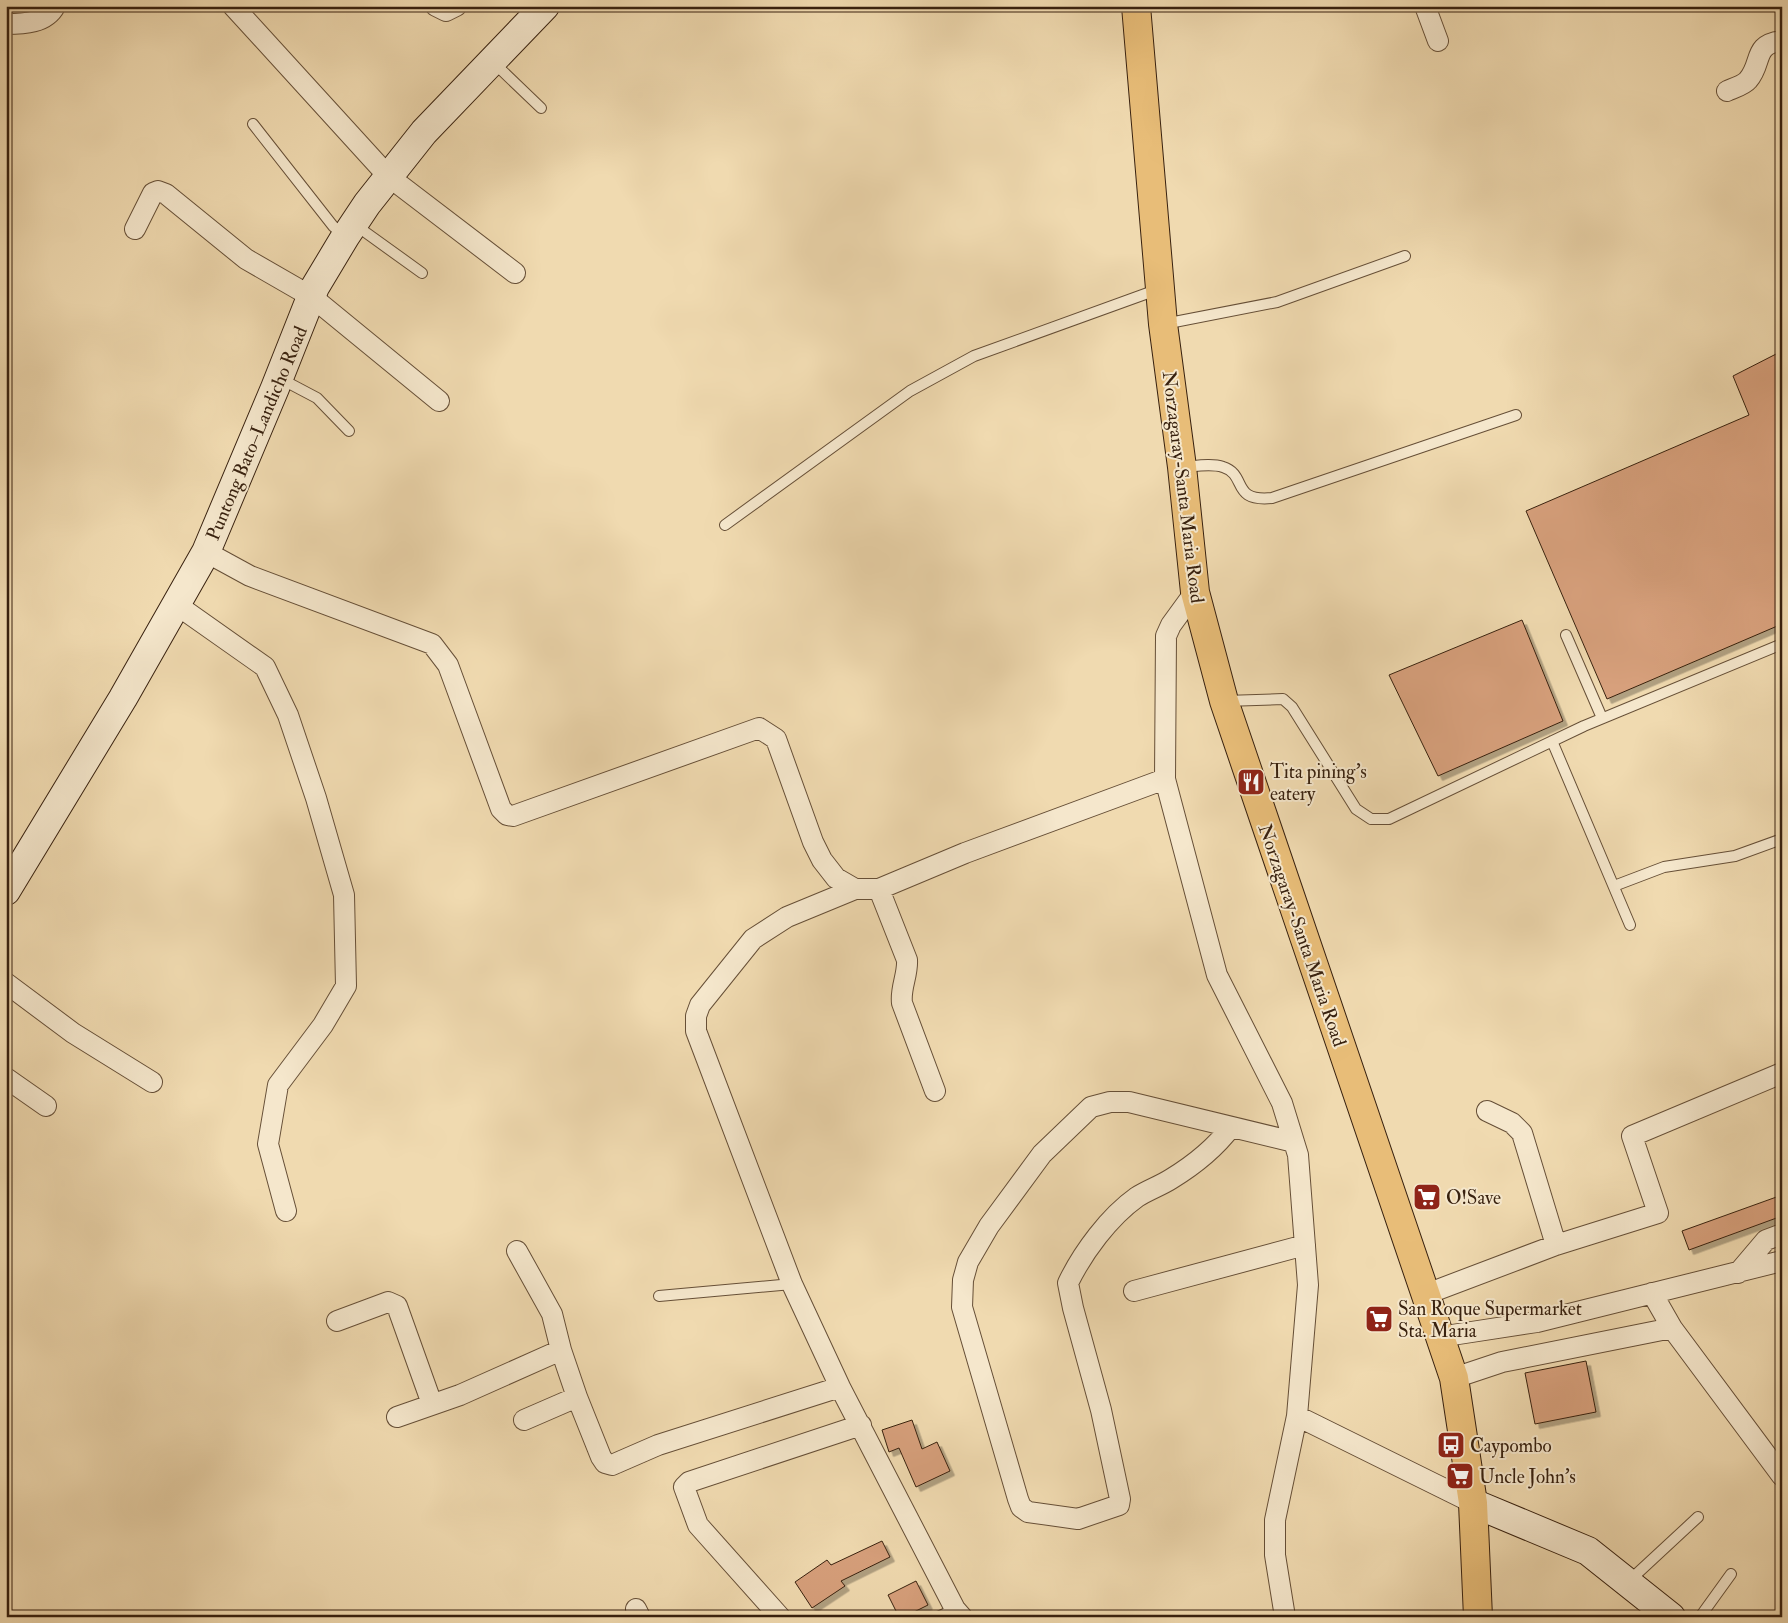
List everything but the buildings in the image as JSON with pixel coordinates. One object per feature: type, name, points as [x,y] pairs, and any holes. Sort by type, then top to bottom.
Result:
[{"type":"main road","name":"Norzagaray-Santa Maria Road","points":[[1136,6],[1162,324],[1182,467],[1195,592],[1224,701],[1424,1295],[1454,1378],[1473,1503],[1478,1617]]},
{"type":"main road","name":"Puntong Bato–Landicho Road","points":[[6,890],[177,605],[206,552],[280,378],[315,287],[350,230],[388,176],[424,132],[542,7]]},
{"type":"main road","points":[[1473,1503],[1588,1551],[1671,1617]]},
{"type":"street","points":[[6,24],[28,24],[52,12],[55,6]]},
{"type":"street","points":[[233,6],[388,176],[515,273]]},
{"type":"street","points":[[436,6],[446,11],[456,6]]},
{"type":"street","points":[[1424,6],[1438,41]]},
{"type":"street","points":[[1728,91],[1748,81],[1762,49],[1768,44],[1782,41]]},
{"type":"street","points":[[135,228],[153,193],[158,191],[166,194],[246,259],[312,297],[439,401]]},
{"type":"street","points":[[206,552],[250,576],[432,644],[448,665],[501,809],[506,815],[514,816],[759,728],[769,733],[776,739],[812,842],[822,860],[836,878],[855,889]]},
{"type":"street","points":[[1195,592],[1171,625],[1166,636],[1165,779],[1217,975],[1272,1082],[1298,1154],[1308,1285],[1297,1416],[1275,1520],[1275,1555],[1285,1617]]},
{"type":"street","points":[[177,605],[265,667],[288,714],[316,798],[344,895],[346,986],[324,1025],[278,1085],[268,1144],[286,1211]]},
{"type":"street","points":[[952,1614],[861,1425],[840,1387],[792,1284],[696,1030],[696,1016],[700,1004],[753,939],[787,917],[855,889],[879,889],[965,853],[1165,779]]},
{"type":"street","points":[[879,889],[907,960],[908,972],[901,997],[902,1003],[935,1092]]},
{"type":"street","points":[[6,983],[73,1033],[152,1082]]},
{"type":"street","points":[[1424,1295],[1556,1245],[1658,1213],[1632,1136],[1782,1073]]},
{"type":"street","points":[[6,1078],[46,1106]]},
{"type":"street","points":[[1231,1127],[1219,1143],[1171,1180],[1138,1197],[1125,1207],[1102,1232],[1068,1283],[1101,1410],[1120,1499],[1119,1505],[1078,1519],[1028,1512],[1021,1507],[1018,1499],[962,1307],[962,1280],[968,1262],[989,1226],[1042,1154],[1091,1107],[1110,1102],[1128,1102],[1294,1142]]},
{"type":"street","points":[[1487,1111],[1512,1123],[1522,1133],[1556,1245]]},
{"type":"street","points":[[1738,1273],[1766,1240],[1782,1234]]},
{"type":"street","points":[[1134,1291],[1305,1245]]},
{"type":"street","points":[[517,1251],[552,1314],[561,1350],[577,1397],[605,1463],[612,1465],[658,1445],[840,1387]]},
{"type":"street","points":[[1439,1338],[1537,1322],[1782,1261]]},
{"type":"street","points":[[1652,1293],[1672,1328],[1782,1476]]},
{"type":"street","points":[[337,1321],[388,1302],[397,1306],[432,1404]]},
{"type":"street","points":[[1454,1378],[1502,1362],[1672,1328]]},
{"type":"street","points":[[398,1417],[460,1395],[561,1350]]},
{"type":"street","points":[[524,1420],[577,1397]]},
{"type":"street","points":[[1297,1416],[1473,1503]]},
{"type":"street","points":[[780,1617],[698,1525],[684,1486],[689,1482],[861,1425]]},
{"type":"lane","points":[[492,61],[541,108]]},
{"type":"lane","points":[[253,124],[333,226],[350,230],[422,273]]},
{"type":"lane","points":[[1162,324],[1277,302],[1405,256]]},
{"type":"lane","points":[[725,525],[910,391],[974,356],[1160,289]]},
{"type":"lane","points":[[280,378],[317,398],[349,431]]},
{"type":"lane","points":[[1182,467],[1200,465],[1223,467],[1232,472],[1248,496],[1256,500],[1272,498],[1516,415]]},
{"type":"lane","points":[[1566,635],[1602,718]]},
{"type":"lane","points":[[1224,701],[1283,699],[1292,707],[1356,808],[1371,819],[1389,819],[1602,718],[1782,644]]},
{"type":"lane","points":[[1552,741],[1630,925]]},
{"type":"lane","points":[[1614,886],[1664,867],[1735,856],[1782,839]]},
{"type":"lane","points":[[660,1296],[792,1284]]},
{"type":"lane","points":[[1628,1582],[1698,1517]]},
{"type":"lane","points":[[1700,1617],[1731,1574]]},
{"type":"place","name":"Tita pining's eatery","points":[[1251,782]]},
{"type":"place","name":"O!Save","points":[[1427,1197]]},
{"type":"place","name":"San Roque Supermarket Sta. Maria","points":[[1379,1319]]},
{"type":"place","name":"Caypombo","points":[[1451,1445]]},
{"type":"place","name":"Uncle John's","points":[[1460,1476]]}]
